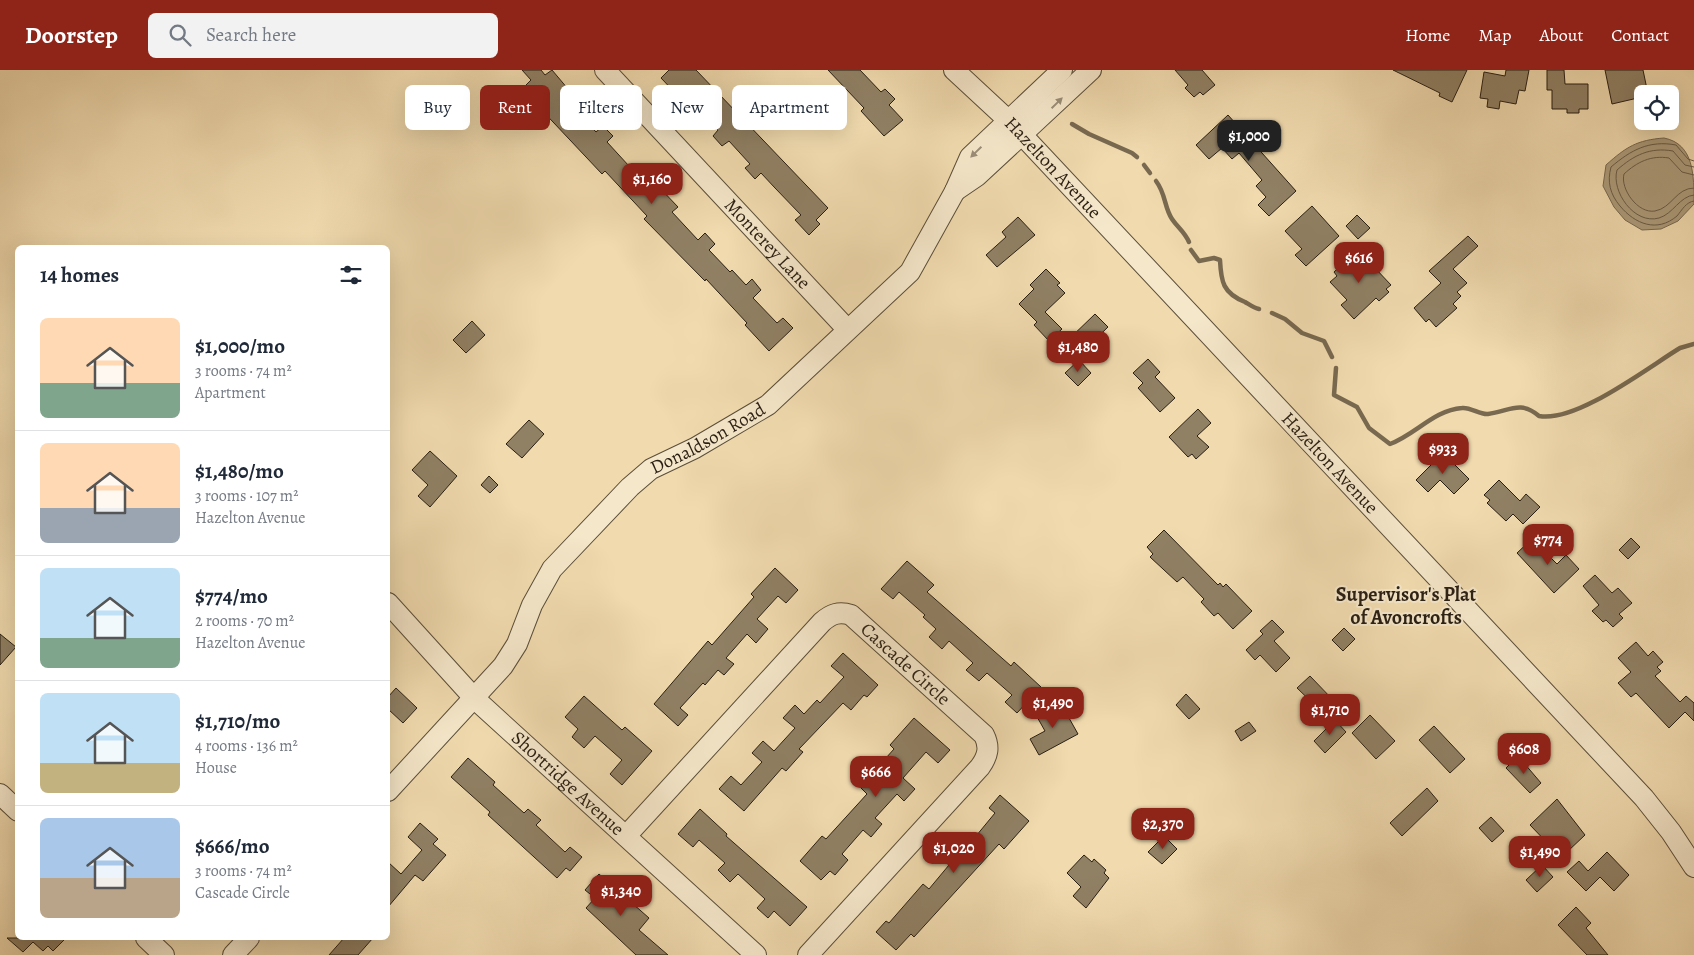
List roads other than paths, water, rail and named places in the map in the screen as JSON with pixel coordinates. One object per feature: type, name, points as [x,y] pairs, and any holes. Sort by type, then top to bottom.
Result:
[{"type":"street","name":"Monterey Lane","points":[[605,70],[847,329]]},
{"type":"street","name":"Hazelton Avenue","points":[[954,70],[1008,121],[1644,798],[1671,832],[1694,867]]},
{"type":"street","name":"Donaldson Road","points":[[390,789],[475,699],[503,666],[517,644],[532,605],[552,569],[630,487],[651,469],[695,448],[768,405],[910,272],[955,191],[970,157],[1062,70]]},
{"type":"street","name":"Donaldson Road","points":[[955,191],[977,176],[1022,136],[1091,70]]},
{"type":"street","name":"Shortridge Avenue","points":[[390,605],[475,699],[756,955]]},
{"type":"street","name":"Cascade Circle","points":[[626,836],[830,614],[842,612],[851,615],[984,735],[988,754],[980,767],[808,955]]},
{"type":"street","points":[[0,794],[15,809]]},
{"type":"street","points":[[148,940],[164,955]]},
{"type":"street","points":[[232,955],[247,940]]},
{"type":"water","points":[[1664,138],[1674,141],[1687,154],[1694,182],[1694,204],[1678,221],[1661,229],[1642,230],[1625,220],[1614,207],[1603,186],[1606,165],[1632,146]]},
{"type":"waterway","points":[[1072,124],[1137,157]]},
{"type":"waterway","points":[[1144,165],[1150,173]]},
{"type":"waterway","points":[[1156,181],[1162,191],[1169,214],[1189,242]]},
{"type":"waterway","points":[[1191,250],[1199,261],[1214,258],[1220,260],[1221,275],[1228,291],[1238,299],[1259,309]]},
{"type":"waterway","points":[[1272,313],[1285,319],[1302,333],[1324,341],[1332,357]]},
{"type":"waterway","points":[[1336,368],[1334,395],[1357,407],[1369,428],[1390,444],[1442,413],[1462,408],[1488,414],[1520,408],[1532,411],[1539,416],[1554,416],[1572,411],[1611,392],[1680,348],[1694,344]]},
{"type":"district","name":"Supervisor's Plat of Avoncrofts","points":[[1406,606]]}]
